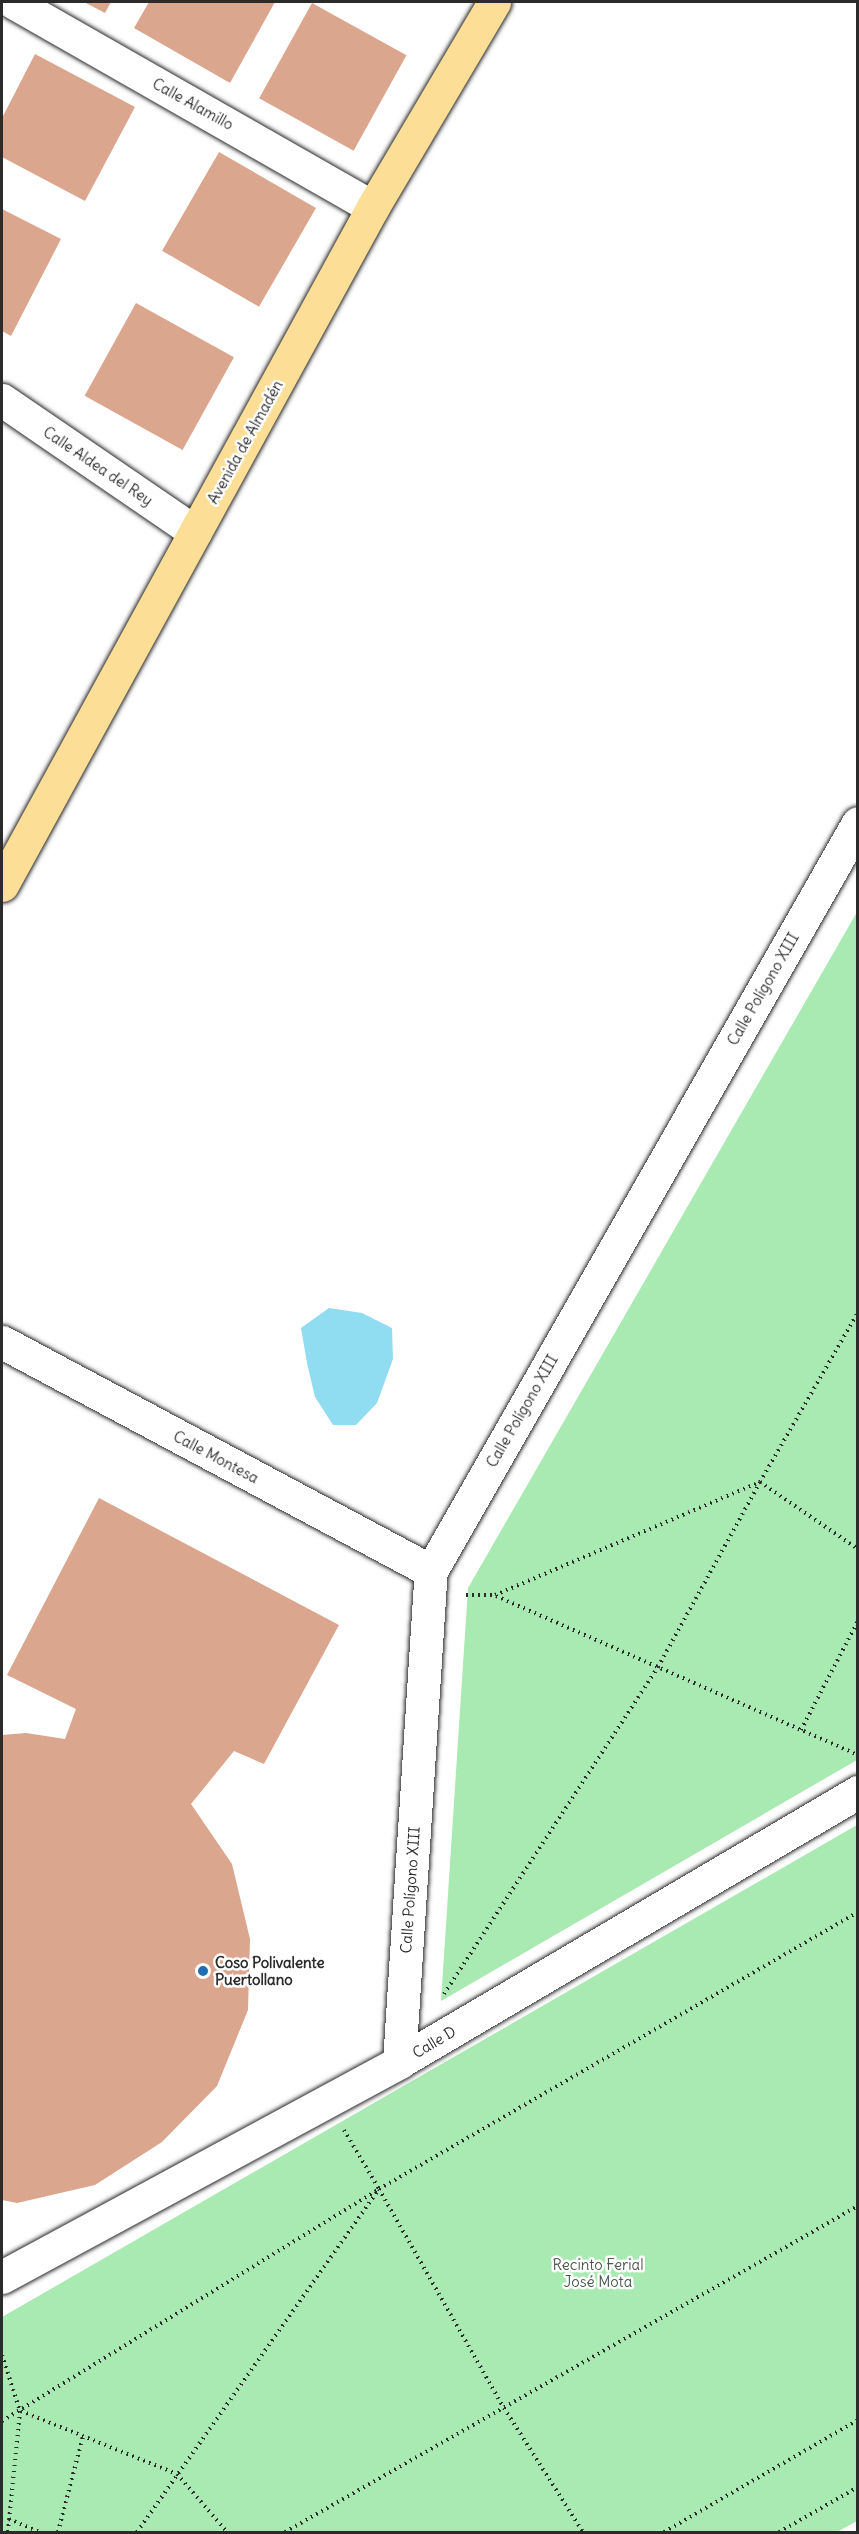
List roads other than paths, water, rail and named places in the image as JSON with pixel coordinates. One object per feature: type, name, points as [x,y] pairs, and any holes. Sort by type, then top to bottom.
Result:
[{"type":"main road","name":"Avenida de Almadén","points":[[2,885],[486,4]]},
{"type":"street","name":"Calle Alamillo","points":[[14,2],[373,207]]},
{"type":"street","name":"Calle Aldea del Rey","points":[[2,400],[195,532]]},
{"type":"street","name":"Calle Polígono XIII","points":[[399,2062],[430,1583],[858,823]]},
{"type":"street","name":"Calle Montesa","points":[[2,1342],[430,1583]]},
{"type":"street","name":"Calle D","points":[[2,2277],[399,2062],[858,1792]]},
{"type":"water","points":[[329,1308],[362,1313],[392,1328],[393,1359],[377,1403],[356,1425],[333,1425],[315,1397],[307,1363],[301,1328]]},
{"type":"place","name":"Coso Polivalente Puertollano","points":[[203,1971]]},
{"type":"park label","name":"Recinto Ferial José Mota","points":[[598,2272]]}]
